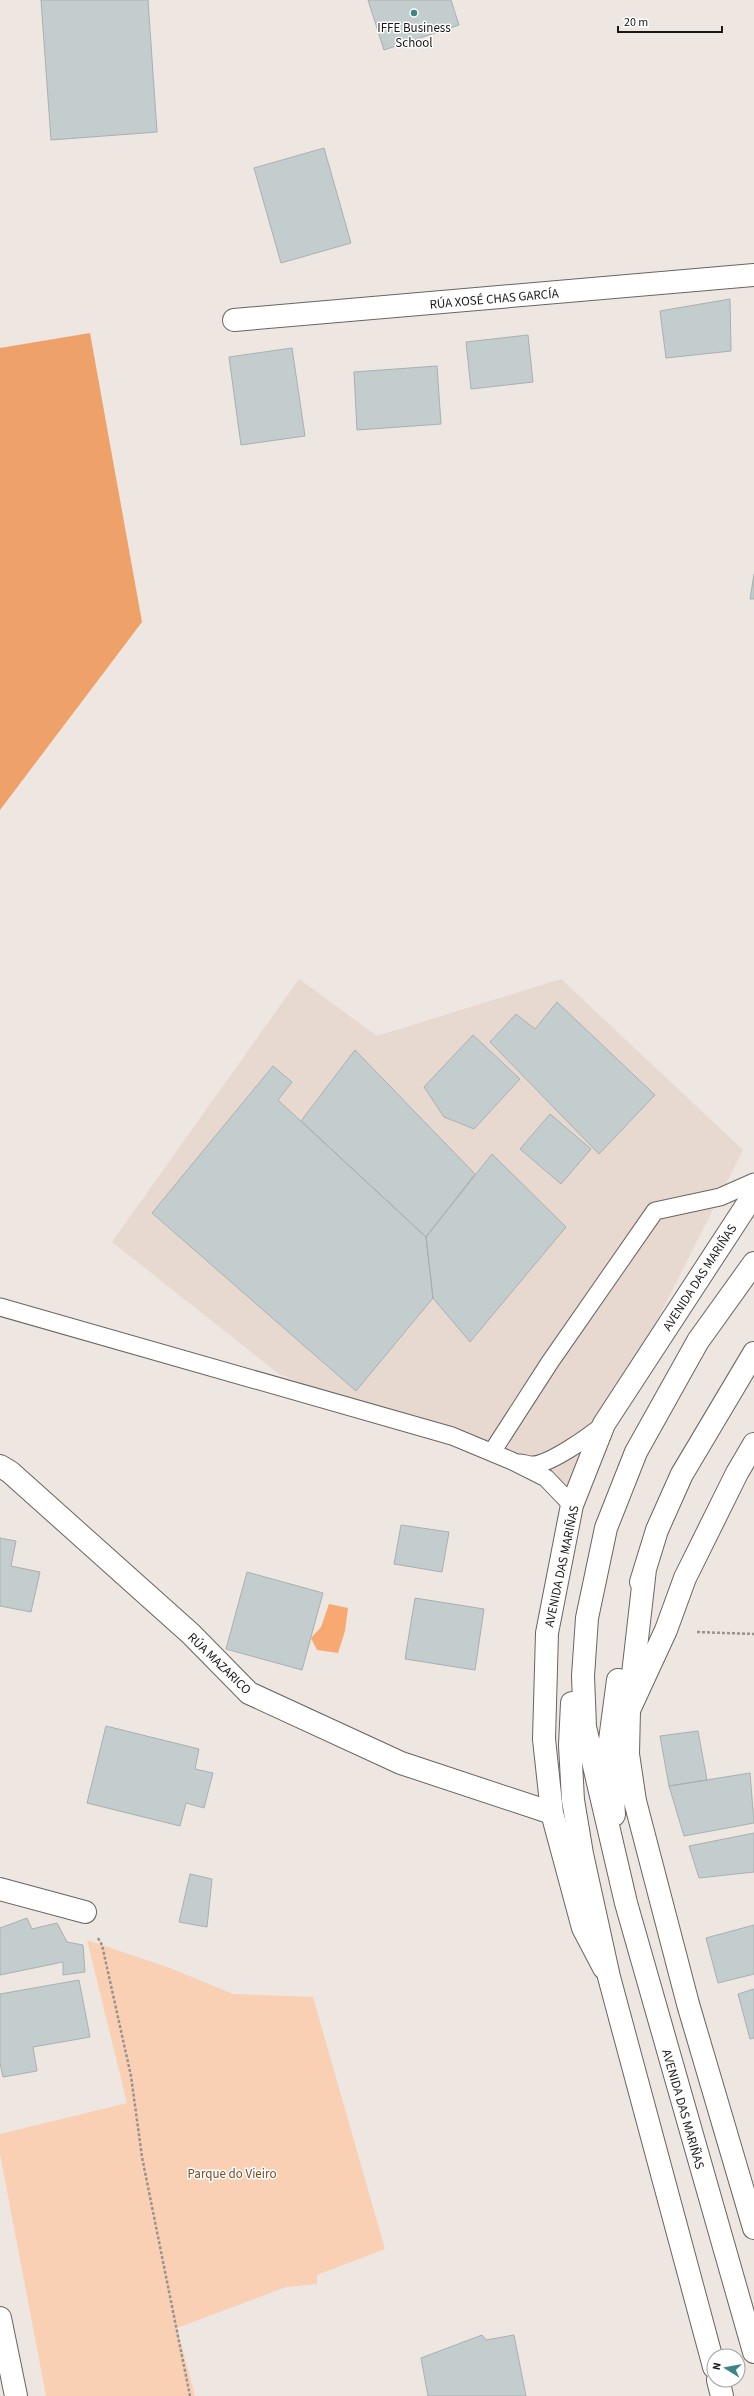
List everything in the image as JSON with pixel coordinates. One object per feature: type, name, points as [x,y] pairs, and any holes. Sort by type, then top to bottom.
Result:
[{"type":"main road","name":"RÚA XOSÉ CHAS GARCÍA","points":[[234,320],[754,275]]},
{"type":"main road","name":"AVENIDA DAS MARIÑAS","points":[[609,1977],[583,1928],[552,1813],[544,1739],[547,1633],[572,1505],[604,1424],[754,1194]]},
{"type":"main road","name":"AVENIDA DAS MARIÑAS","points":[[754,1263],[698,1342],[636,1452],[606,1528],[587,1618],[583,1676],[585,1727],[634,1938],[754,2352]]},
{"type":"main road","name":"AVENIDA DAS MARIÑAS","points":[[617,1866],[610,1740],[624,1645],[645,1569],[658,1530],[682,1474],[754,1353]]},
{"type":"main road","points":[[629,1709],[666,1630],[685,1578],[737,1473],[754,1444]]},
{"type":"main road","name":"RÚA MAZARICO","points":[[0,1466],[10,1472],[114,1563],[191,1634],[248,1693],[401,1763],[552,1813]]},
{"type":"main road","points":[[645,1569],[629,1709],[628,1754],[635,1801],[688,2004],[754,2228]]},
{"type":"main road","points":[[587,1618],[578,1654],[572,1697],[570,1745],[573,1792],[582,1854],[609,1977],[709,2348]]},
{"type":"main road","points":[[0,1889],[85,1912]]},
{"type":"main road","points":[[0,2318],[16,2396]]},
{"type":"lane","points":[[492,1452],[550,1362],[655,1211],[720,1197],[754,1182]]},
{"type":"lane","points":[[0,1307],[452,1436],[492,1452],[546,1478],[572,1505]]},
{"type":"lane","points":[[512,1461],[532,1466],[549,1460],[585,1440],[604,1424]]},
{"type":"path","points":[[666,1630],[754,1634]]},
{"type":"path","points":[[85,1912],[102,1945],[131,2076],[142,2157],[190,2396]]},
{"type":"shaded area","points":[[90,333],[142,622],[0,810],[0,348]]},
{"type":"shaded area","points":[[299,979],[377,1036],[561,979],[743,1150],[571,1491],[279,1374],[112,1242]]},
{"type":"shaded area","points":[[329,1604],[348,1608],[345,1631],[338,1653],[317,1650],[311,1638],[321,1627]]},
{"type":"green space","name":"Parque do Vieiro","points":[[87,1940],[170,1968],[233,1994],[313,1997],[385,2249],[317,2275],[317,2284],[286,2287],[177,2328],[195,2396],[46,2396],[0,2154],[0,2134],[127,2103]]},
{"type":"building","points":[[41,0],[148,0],[157,132],[51,140]]},
{"type":"building","name":"IFFE Business School","points":[[368,0],[451,0],[459,25],[384,50]]},
{"type":"building","points":[[324,148],[351,243],[281,263],[254,168]]},
{"type":"building","points":[[730,299],[731,351],[666,358],[660,311]]},
{"type":"building","points":[[528,335],[533,382],[471,389],[466,342]]},
{"type":"building","points":[[292,348],[305,436],[241,445],[229,357]]},
{"type":"building","points":[[437,366],[441,424],[357,430],[354,372]]},
{"type":"building","points":[[754,574],[754,599],[750,599]]},
{"type":"building","points":[[557,1002],[655,1095],[599,1154],[490,1042],[516,1014],[535,1029]]},
{"type":"building","points":[[473,1035],[520,1079],[474,1129],[444,1117],[424,1087]]},
{"type":"building","points":[[355,1050],[475,1174],[426,1237],[301,1121]]},
{"type":"building","points":[[273,1066],[292,1082],[278,1100],[426,1237],[433,1298],[356,1391],[152,1213]]},
{"type":"building","points":[[550,1114],[591,1149],[561,1184],[520,1149]]},
{"type":"building","points":[[492,1154],[566,1227],[470,1342],[433,1298],[426,1237]]},
{"type":"building","points":[[401,1525],[449,1532],[442,1572],[394,1564]]},
{"type":"building","points":[[0,1538],[16,1541],[11,1566],[40,1572],[31,1612],[0,1606]]},
{"type":"building","points":[[247,1572],[323,1593],[302,1670],[226,1649]]},
{"type":"building","points":[[415,1598],[484,1609],[475,1670],[405,1659]]},
{"type":"building","points":[[106,1726],[199,1749],[195,1769],[213,1773],[204,1808],[186,1803],[180,1826],[87,1803]]},
{"type":"building","points":[[698,1731],[707,1780],[669,1786],[660,1736]]},
{"type":"building","points":[[750,1773],[754,1823],[684,1836],[669,1786]]},
{"type":"building","points":[[754,1833],[754,1872],[699,1878],[689,1846]]},
{"type":"building","points":[[190,1874],[212,1879],[207,1927],[179,1922]]},
{"type":"building","points":[[27,1918],[32,1929],[57,1923],[67,1942],[83,1945],[85,1972],[63,1975],[63,1962],[0,1975],[0,1928]]},
{"type":"building","points":[[754,1925],[754,1974],[718,1983],[706,1938]]},
{"type":"building","points":[[79,1980],[90,2037],[33,2047],[37,2071],[3,2077],[0,2063],[0,1994]]},
{"type":"building","points":[[754,1989],[754,2038],[750,2039],[738,1994]]},
{"type":"building","points":[[482,2335],[486,2340],[514,2335],[526,2396],[428,2396],[421,2358]]},
{"type":"place","name":"IFFE Business School","points":[[414,13]]}]
